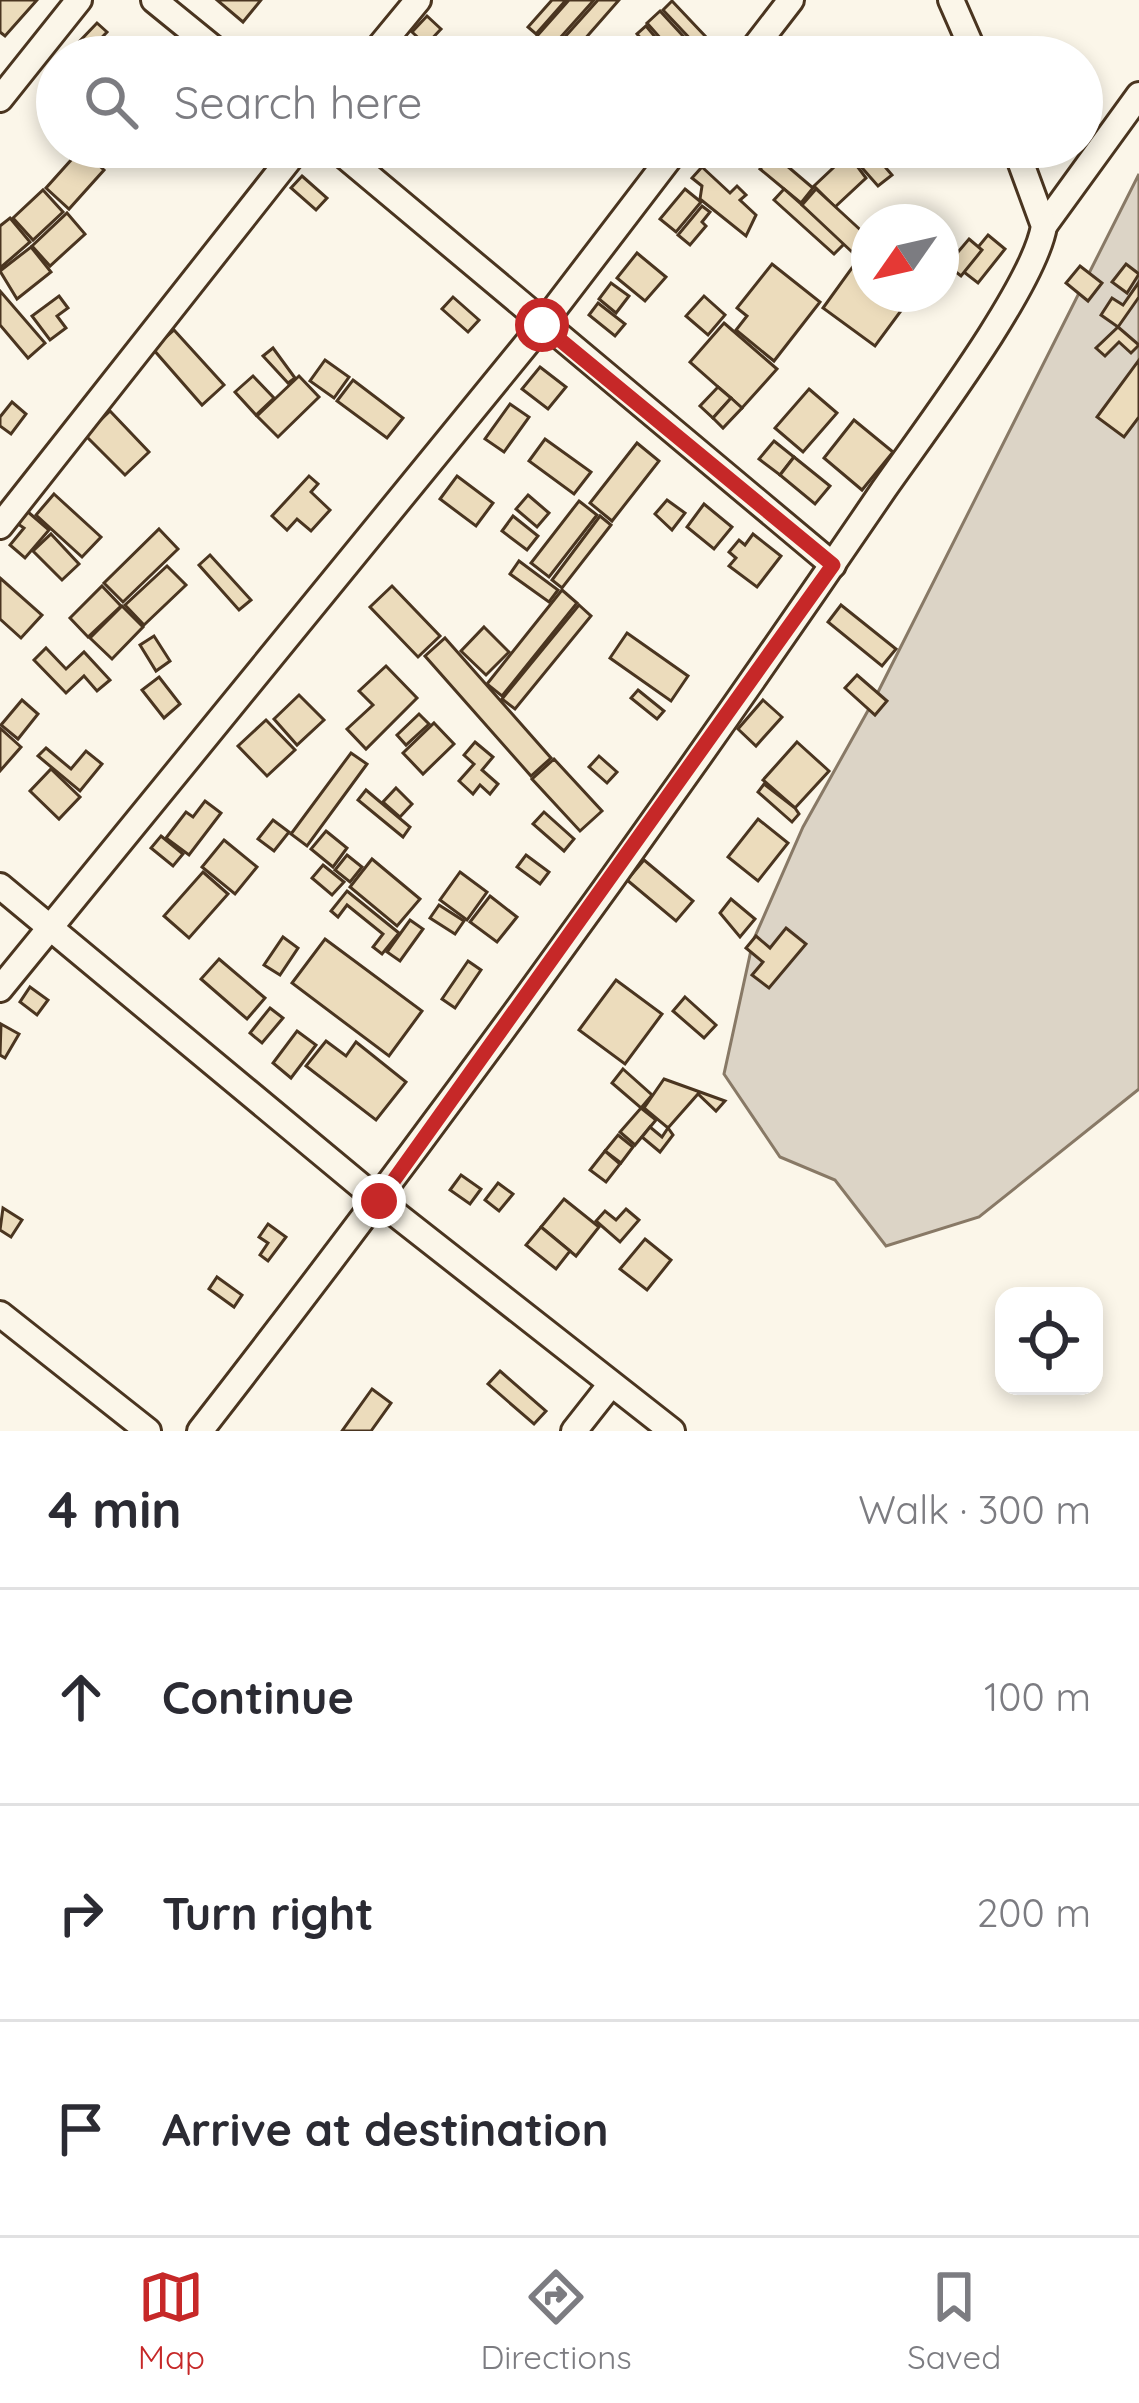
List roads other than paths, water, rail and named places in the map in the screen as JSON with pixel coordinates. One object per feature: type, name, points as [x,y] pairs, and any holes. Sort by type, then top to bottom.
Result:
[{"type":"street","points":[[50,36],[79,0]]},
{"type":"street","points":[[154,0],[198,36]]},
{"type":"street","points":[[388,36],[418,0]]},
{"type":"street","points":[[764,36],[791,0]]},
{"type":"street","points":[[951,0],[967,36]]},
{"type":"street","points":[[0,99],[36,54]]},
{"type":"street","points":[[1103,145],[1139,95]]},
{"type":"street","points":[[0,526],[282,168]]},
{"type":"street","points":[[359,168],[833,565]]},
{"type":"street","points":[[0,989],[542,325],[662,168]]},
{"type":"street","points":[[1023,168],[1044,226]]},
{"type":"street","points":[[200,1431],[379,1201],[833,565],[999,317],[1044,226],[1086,168]]},
{"type":"street","points":[[0,886],[379,1201],[672,1431]]},
{"type":"street","points":[[0,1314],[148,1431]]},
{"type":"street","points":[[574,1431],[611,1384]]}]
